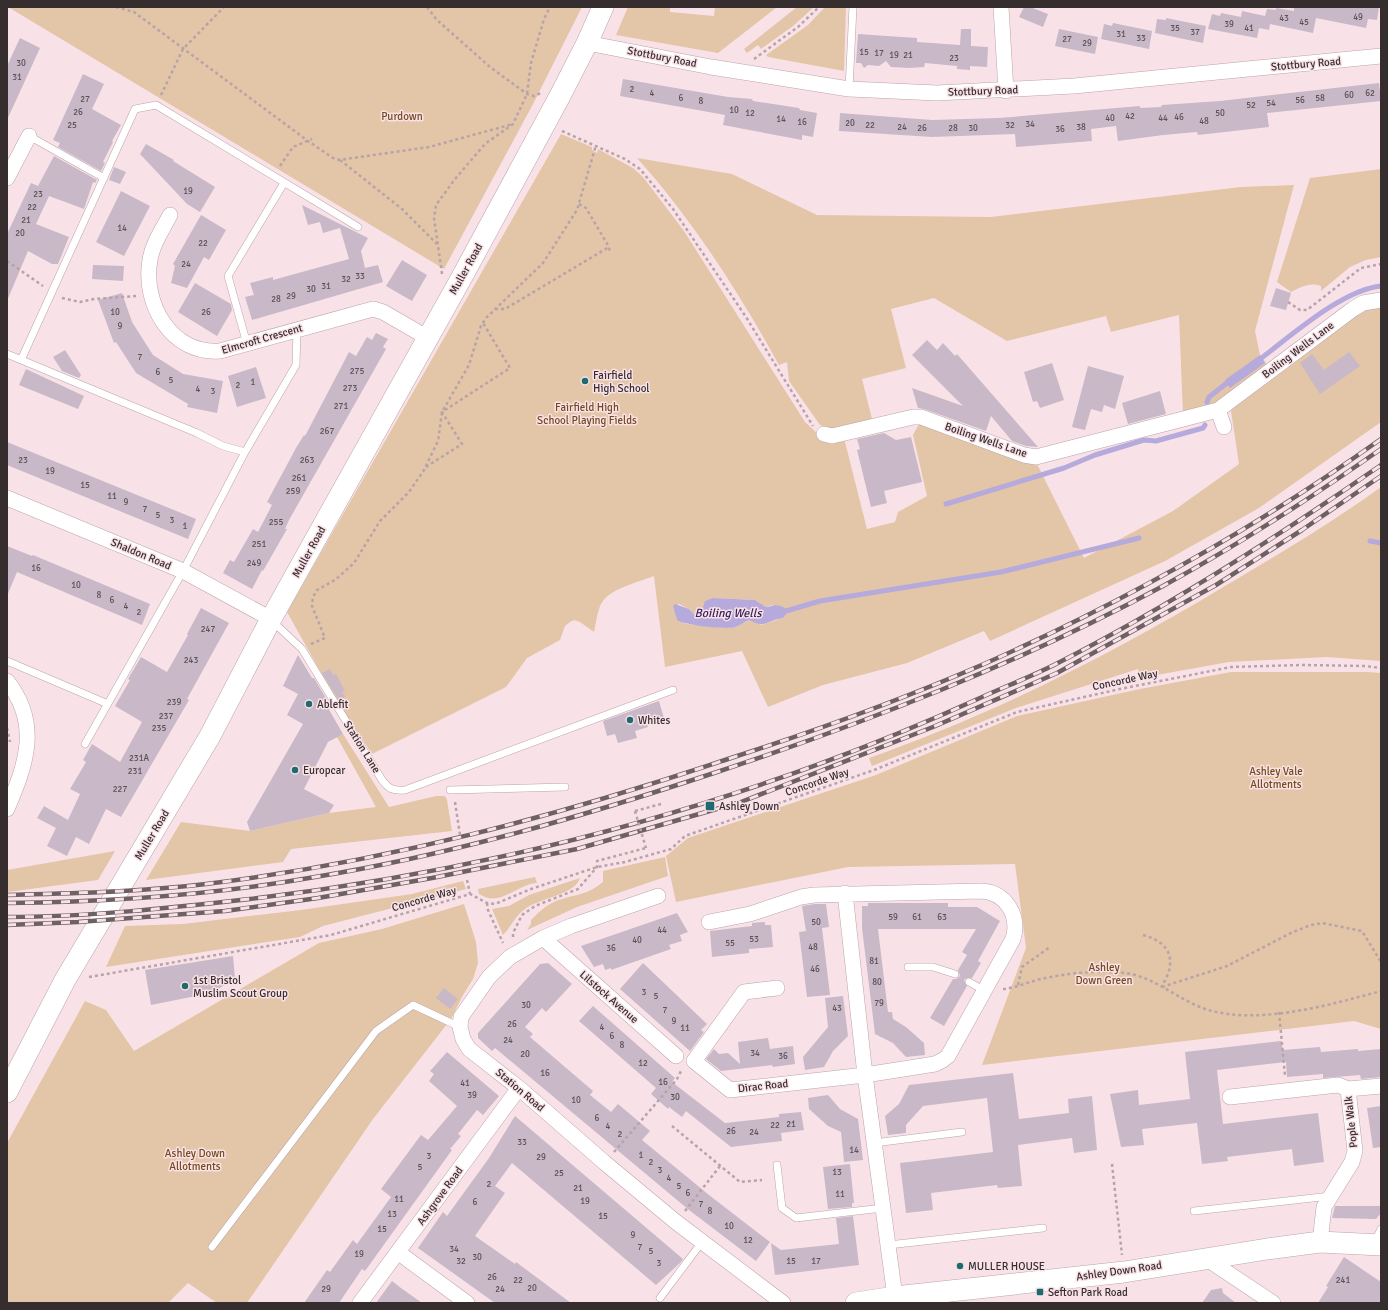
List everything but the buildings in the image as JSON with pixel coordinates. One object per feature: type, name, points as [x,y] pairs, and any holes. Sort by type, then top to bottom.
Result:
[{"type":"main road","name":"Muller Road","points":[[7,1092],[65,980],[210,736],[271,619],[559,99],[603,7]]},
{"type":"main road","name":"Ashley Down Road","points":[[856,1303],[894,1297],[1124,1272],[1320,1242],[1378,1240]]},
{"type":"street","points":[[1001,7],[1006,91]]},
{"type":"street","name":"Stottbury Road","points":[[587,43],[711,67],[849,89],[937,93],[1006,91],[1381,56]]},
{"type":"street","points":[[7,178],[29,136]]},
{"type":"street","name":"Elmcroft Crescent","points":[[170,215],[153,248],[150,259],[149,271],[151,294],[156,312],[164,326],[185,345],[208,352],[220,352],[297,329],[373,309],[383,312],[428,338]]},
{"type":"street","name":"Boiling Wells Lane","points":[[824,434],[832,436],[913,417],[921,418],[1024,455],[1036,457],[1218,410],[1353,309],[1363,303],[1381,300]]},
{"type":"street","points":[[1218,410],[1224,427]]},
{"type":"street","name":"Shaldon Road","points":[[7,498],[182,571],[271,619]]},
{"type":"street","points":[[7,682],[21,706],[28,738],[24,768],[7,809]]},
{"type":"street","name":"Dirac Road","points":[[709,922],[750,914],[801,897],[845,893],[981,891],[1000,896],[1011,909],[1015,925],[1015,933],[985,991],[948,1056],[944,1060],[930,1065],[865,1075],[730,1090],[694,1061],[744,992],[777,988]]},
{"type":"street","points":[[845,893],[865,1075],[894,1297]]},
{"type":"street","points":[[460,1027],[462,1017],[489,978],[515,954],[543,938],[571,926],[658,896]]},
{"type":"street","name":"Lilstock Avenue","points":[[543,938],[679,1061]]},
{"type":"street","name":"Station Road","points":[[460,1027],[463,1039],[469,1048],[519,1088],[605,1163],[676,1222],[783,1303]]},
{"type":"street","name":"Pople Walk","points":[[1230,1097],[1338,1085],[1348,1089],[1381,1086]]},
{"type":"street","name":"Ashgrove Road","points":[[360,1303],[399,1253],[519,1088]]},
{"type":"street","name":"Pople Walk","points":[[1320,1242],[1324,1207],[1352,1162],[1355,1150],[1348,1089]]},
{"type":"street","points":[[399,1253],[467,1303]]},
{"type":"street","points":[[1207,1259],[1273,1303]]},
{"type":"lane","points":[[849,89],[853,7]]},
{"type":"lane","points":[[21,360],[135,109],[156,105],[358,228]]},
{"type":"lane","points":[[29,136],[104,178]]},
{"type":"lane","points":[[247,344],[228,276],[284,183]]},
{"type":"lane","points":[[85,744],[182,571],[245,452],[296,365],[297,329]]},
{"type":"lane","points":[[7,354],[224,446],[245,452]]},
{"type":"lane","name":"Station Lane","points":[[271,619],[302,649],[388,788],[396,791],[405,790],[673,690]]},
{"type":"lane","points":[[7,661],[108,704]]},
{"type":"lane","points":[[450,790],[565,787]]},
{"type":"lane","points":[[908,967],[933,967],[955,974]]},
{"type":"lane","points":[[969,982],[985,991]]},
{"type":"lane","points":[[212,1247],[376,1031],[413,1005],[460,1027]]},
{"type":"lane","points":[[874,1143],[962,1132]]},
{"type":"lane","points":[[777,1165],[782,1208],[796,1218],[883,1208]]},
{"type":"lane","points":[[1194,1211],[1331,1196]]},
{"type":"lane","points":[[888,1245],[1043,1228]]},
{"type":"lane","points":[[660,1298],[702,1242]]},
{"type":"path","points":[[116,7],[134,12],[308,141],[333,158],[339,160],[402,210],[437,244]]},
{"type":"path","points":[[156,105],[182,49],[224,7]]},
{"type":"path","points":[[427,7],[437,20],[490,67],[527,94],[534,96],[544,92],[559,99]]},
{"type":"path","points":[[442,274],[434,218],[436,205],[455,179],[485,144],[513,124],[527,94],[531,63],[544,19],[550,7]]},
{"type":"path","points":[[748,62],[798,27],[819,7]]},
{"type":"path","points":[[339,160],[429,147],[513,124]]},
{"type":"path","points":[[545,124],[596,145],[625,159],[640,169],[657,189],[746,316],[814,427],[824,434]]},
{"type":"path","points":[[273,177],[293,147],[312,139]]},
{"type":"path","points":[[302,649],[325,638],[312,606],[313,597],[318,590],[335,580],[354,563],[380,521],[408,492],[426,468],[438,441],[442,412],[469,366],[483,323],[543,263],[577,210],[596,145]]},
{"type":"path","points":[[579,204],[586,208],[609,247],[610,253]]},
{"type":"path","points":[[495,310],[505,309],[609,247]]},
{"type":"path","points":[[7,261],[61,298],[80,302],[94,299],[151,294]]},
{"type":"path","points":[[1288,302],[1300,310],[1307,310],[1361,268],[1381,264]]},
{"type":"path","points":[[442,412],[510,368],[483,323]]},
{"type":"path","points":[[426,468],[462,444],[442,412]]},
{"type":"path","name":"Concorde Way","points":[[82,978],[331,935],[470,894],[487,903],[500,902],[531,889],[597,867],[625,862],[671,849],[685,836],[874,770],[1017,712],[1120,689],[1231,667],[1303,665],[1365,666],[1381,668]]},
{"type":"path","points":[[450,790],[454,797],[460,835]]},
{"type":"path","points":[[515,954],[513,933],[522,915],[535,906],[578,889],[597,867],[598,861],[646,848],[635,811],[661,804]]},
{"type":"path","points":[[467,880],[470,894]]},
{"type":"path","points":[[487,903],[488,910],[499,934]]},
{"type":"path","points":[[1162,987],[1227,966],[1293,932],[1322,923],[1362,932],[1381,962]]},
{"type":"path","points":[[1143,935],[1155,938],[1164,945],[1169,956],[1170,966],[1162,987]]},
{"type":"path","points":[[1018,985],[1022,967],[1050,947]]},
{"type":"path","points":[[985,991],[1006,989],[1049,978],[1101,972],[1133,974],[1150,980],[1189,1002],[1217,1011],[1248,1015],[1339,1003],[1381,991]]},
{"type":"path","points":[[1279,1012],[1286,1091]]},
{"type":"path","points":[[605,1163],[677,1079],[679,1061]]},
{"type":"path","points":[[672,1126],[740,1182],[762,1180]]},
{"type":"path","points":[[1112,1164],[1120,1234]]},
{"type":"path","points":[[676,1222],[720,1166]]},
{"type":"green space","name":"Purdown","points":[[8,7],[582,7],[532,106],[444,269]]},
{"type":"green space","points":[[628,7],[670,7],[670,12],[714,16],[715,7],[777,7],[718,53],[616,35]]},
{"type":"green space","points":[[797,7],[814,7],[793,26],[761,49],[758,45],[747,53],[744,49]]},
{"type":"green space","points":[[825,7],[846,7],[844,71],[768,57],[766,55],[808,25]]},
{"type":"green space","name":"Fairfield High School Playing Fields","points":[[561,134],[592,147],[592,150],[597,153],[598,149],[633,168],[643,177],[684,231],[805,422],[821,437],[844,438],[867,529],[895,522],[898,512],[927,496],[913,435],[919,424],[1035,460],[1084,558],[1173,511],[1239,464],[1231,411],[1235,404],[1363,310],[1381,306],[1381,422],[1259,508],[1165,561],[990,641],[984,631],[907,663],[823,685],[768,707],[742,651],[665,667],[654,576],[617,590],[605,598],[600,607],[594,632],[580,622],[574,620],[570,622],[565,626],[560,640],[527,658],[506,687],[372,754],[337,701],[287,612]],"holes":[[[713,598],[755,600],[766,607],[772,605],[785,617],[761,625],[749,620],[736,627],[727,628],[686,624],[677,620],[673,607],[679,604],[689,609],[696,616],[711,615],[704,612]]]},
{"type":"green space","points":[[637,158],[732,174],[817,215],[991,217],[1241,187],[1294,185],[1255,331],[1260,355],[1269,367],[1217,407],[1183,415],[1179,315],[1111,332],[1106,316],[1007,341],[934,298],[891,309],[906,368],[862,379],[872,419],[833,429],[820,425],[789,381],[787,362],[779,365],[748,311],[714,258],[677,206]]},
{"type":"green space","points":[[1381,169],[1381,257],[1366,260],[1350,267],[1321,291],[1321,286],[1309,285],[1291,292],[1277,282],[1310,178]]},
{"type":"green space","points":[[1381,487],[1381,661],[1327,657],[1229,662],[1140,678],[1138,669],[1016,708],[872,766],[869,758],[916,741],[1007,702],[1096,659],[1182,611],[1284,551]]},
{"type":"green space","name":"Ashley Vale Allotments","points":[[1231,672],[1381,673],[1381,1029],[1354,1021],[982,1065],[1026,948],[1015,864],[848,867],[676,902],[666,856],[688,838],[876,775],[1017,716],[1140,689]]},
{"type":"green space","points":[[343,734],[389,807],[436,796],[445,796],[452,831],[291,849],[283,862],[146,880],[181,822],[250,831],[329,813],[376,807],[337,737]]},
{"type":"green space","points":[[115,851],[98,880],[7,892],[7,870]]},
{"type":"green space","points":[[665,857],[668,876],[577,907],[527,930],[531,924],[531,920],[539,912],[554,902],[578,895],[596,887],[603,882],[603,871]]},
{"type":"green space","points":[[535,877],[537,883],[501,897],[487,898],[479,894],[478,889]]},
{"type":"green space","points":[[580,878],[577,884],[564,892],[531,905],[525,909],[519,914],[503,935],[492,909],[509,906],[529,895]]},
{"type":"green space","points":[[463,881],[466,889],[323,926],[300,937],[106,967],[125,926],[183,924],[301,910],[412,894]]},
{"type":"green space","name":"Ashley Down Allotments","points":[[464,904],[476,942],[478,963],[473,979],[451,1019],[373,1119],[247,1303],[217,1303],[188,1283],[168,1303],[7,1303],[7,1143],[85,1001],[106,1010],[134,1051],[319,943],[382,929]]},
{"type":"water","points":[[1260,355],[1265,363],[1230,388],[1225,380]]},
{"type":"water","name":"Boiling Wells","points":[[713,598],[755,600],[766,607],[775,605],[782,606],[785,608],[786,614],[783,618],[763,624],[749,620],[739,626],[730,628],[696,625],[677,620],[673,607],[675,604],[689,609],[696,616],[710,615],[711,613],[702,611],[705,601]]},
{"type":"waterway","points":[[1256,362],[1316,316],[1333,305],[1365,289],[1381,286]]},
{"type":"waterway","points":[[1207,402],[1209,397],[1232,379]]},
{"type":"waterway","points":[[946,504],[1064,468],[1095,455],[1144,440],[1156,441],[1203,428],[1205,425]]},
{"type":"waterway","points":[[786,611],[820,601],[1001,572],[1139,538]]},
{"type":"waterway","points":[[1370,541],[1381,543]]},
{"type":"railway","points":[[7,895],[106,892],[181,887],[273,875],[339,863],[405,850],[535,818],[664,780],[761,748],[858,714],[953,677],[1088,615],[1238,533],[1286,503],[1381,439]]},
{"type":"railway","points":[[7,903],[123,899],[200,893],[238,889],[366,868],[416,858],[517,833],[714,773],[886,712],[999,666],[1054,641],[1163,586],[1246,538],[1381,449]]},
{"type":"railway","points":[[7,917],[98,914],[159,909],[250,899],[344,886],[438,870],[531,850],[623,827],[714,800],[893,736],[1054,665],[1138,620],[1221,571],[1302,519],[1381,465]]},
{"type":"railway","points":[[7,925],[78,922],[225,911],[318,898],[432,878],[577,849],[741,802],[933,727],[1057,673],[1216,585],[1302,530],[1381,476]]},
{"type":"place","name":"Fairfield High School","points":[[585,381]]},
{"type":"place","name":"Ablefit","points":[[309,704]]},
{"type":"place","name":"Whites","points":[[630,720]]},
{"type":"place","name":"Europcar","points":[[295,770]]},
{"type":"place","name":"Ashley Down","points":[[710,806]]},
{"type":"place","name":"1st Bristol Muslim Scout Group","points":[[185,986]]},
{"type":"place","name":"MULLER HOUSE","points":[[960,1266]]},
{"type":"place","name":"Sefton Park Road","points":[[1040,1292]]},
{"type":"park label","name":"Ashley Down Green","points":[[1104,973]]}]
